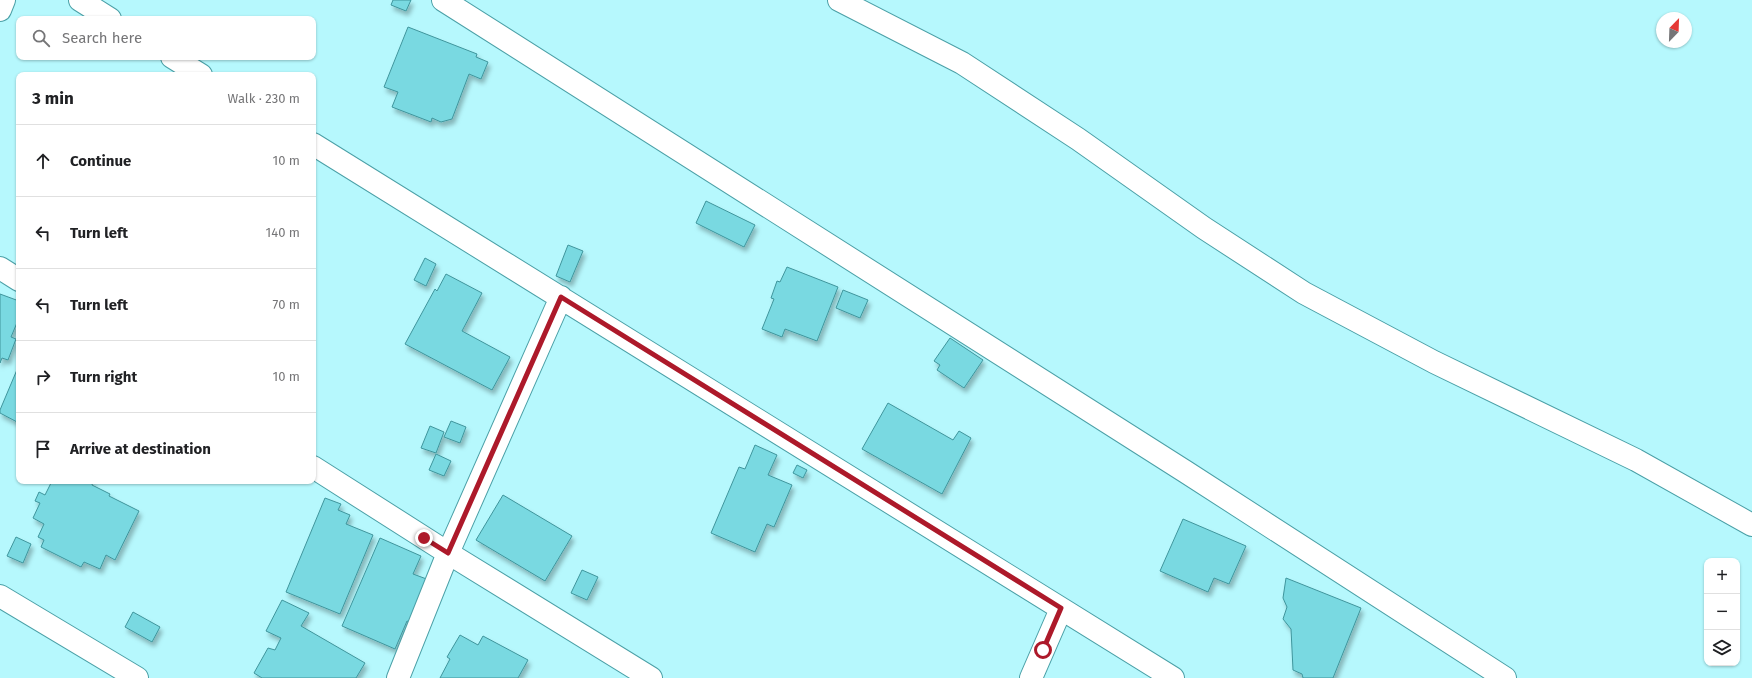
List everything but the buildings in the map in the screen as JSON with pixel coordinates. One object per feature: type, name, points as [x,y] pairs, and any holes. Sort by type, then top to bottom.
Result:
[{"type":"street","points":[[0,10],[4,0]]},
{"type":"street","points":[[80,0],[105,16]]},
{"type":"street","points":[[442,0],[1186,472],[1505,678]]},
{"type":"street","points":[[839,0],[962,63],[1078,138],[1204,228],[1304,293],[1434,362],[1636,460],[1752,525]]},
{"type":"street","points":[[177,60],[196,72]]},
{"type":"street","points":[[316,146],[1173,678]]},
{"type":"street","points":[[0,268],[16,278]]},
{"type":"street","points":[[398,678],[448,553],[561,297]]},
{"type":"street","points":[[316,469],[448,553],[651,678]]},
{"type":"street","points":[[0,596],[137,678]]},
{"type":"street","points":[[1031,678],[1061,608]]},
{"type":"route","points":[[424,538],[448,553],[561,297],[1061,608],[1043,650]]}]
